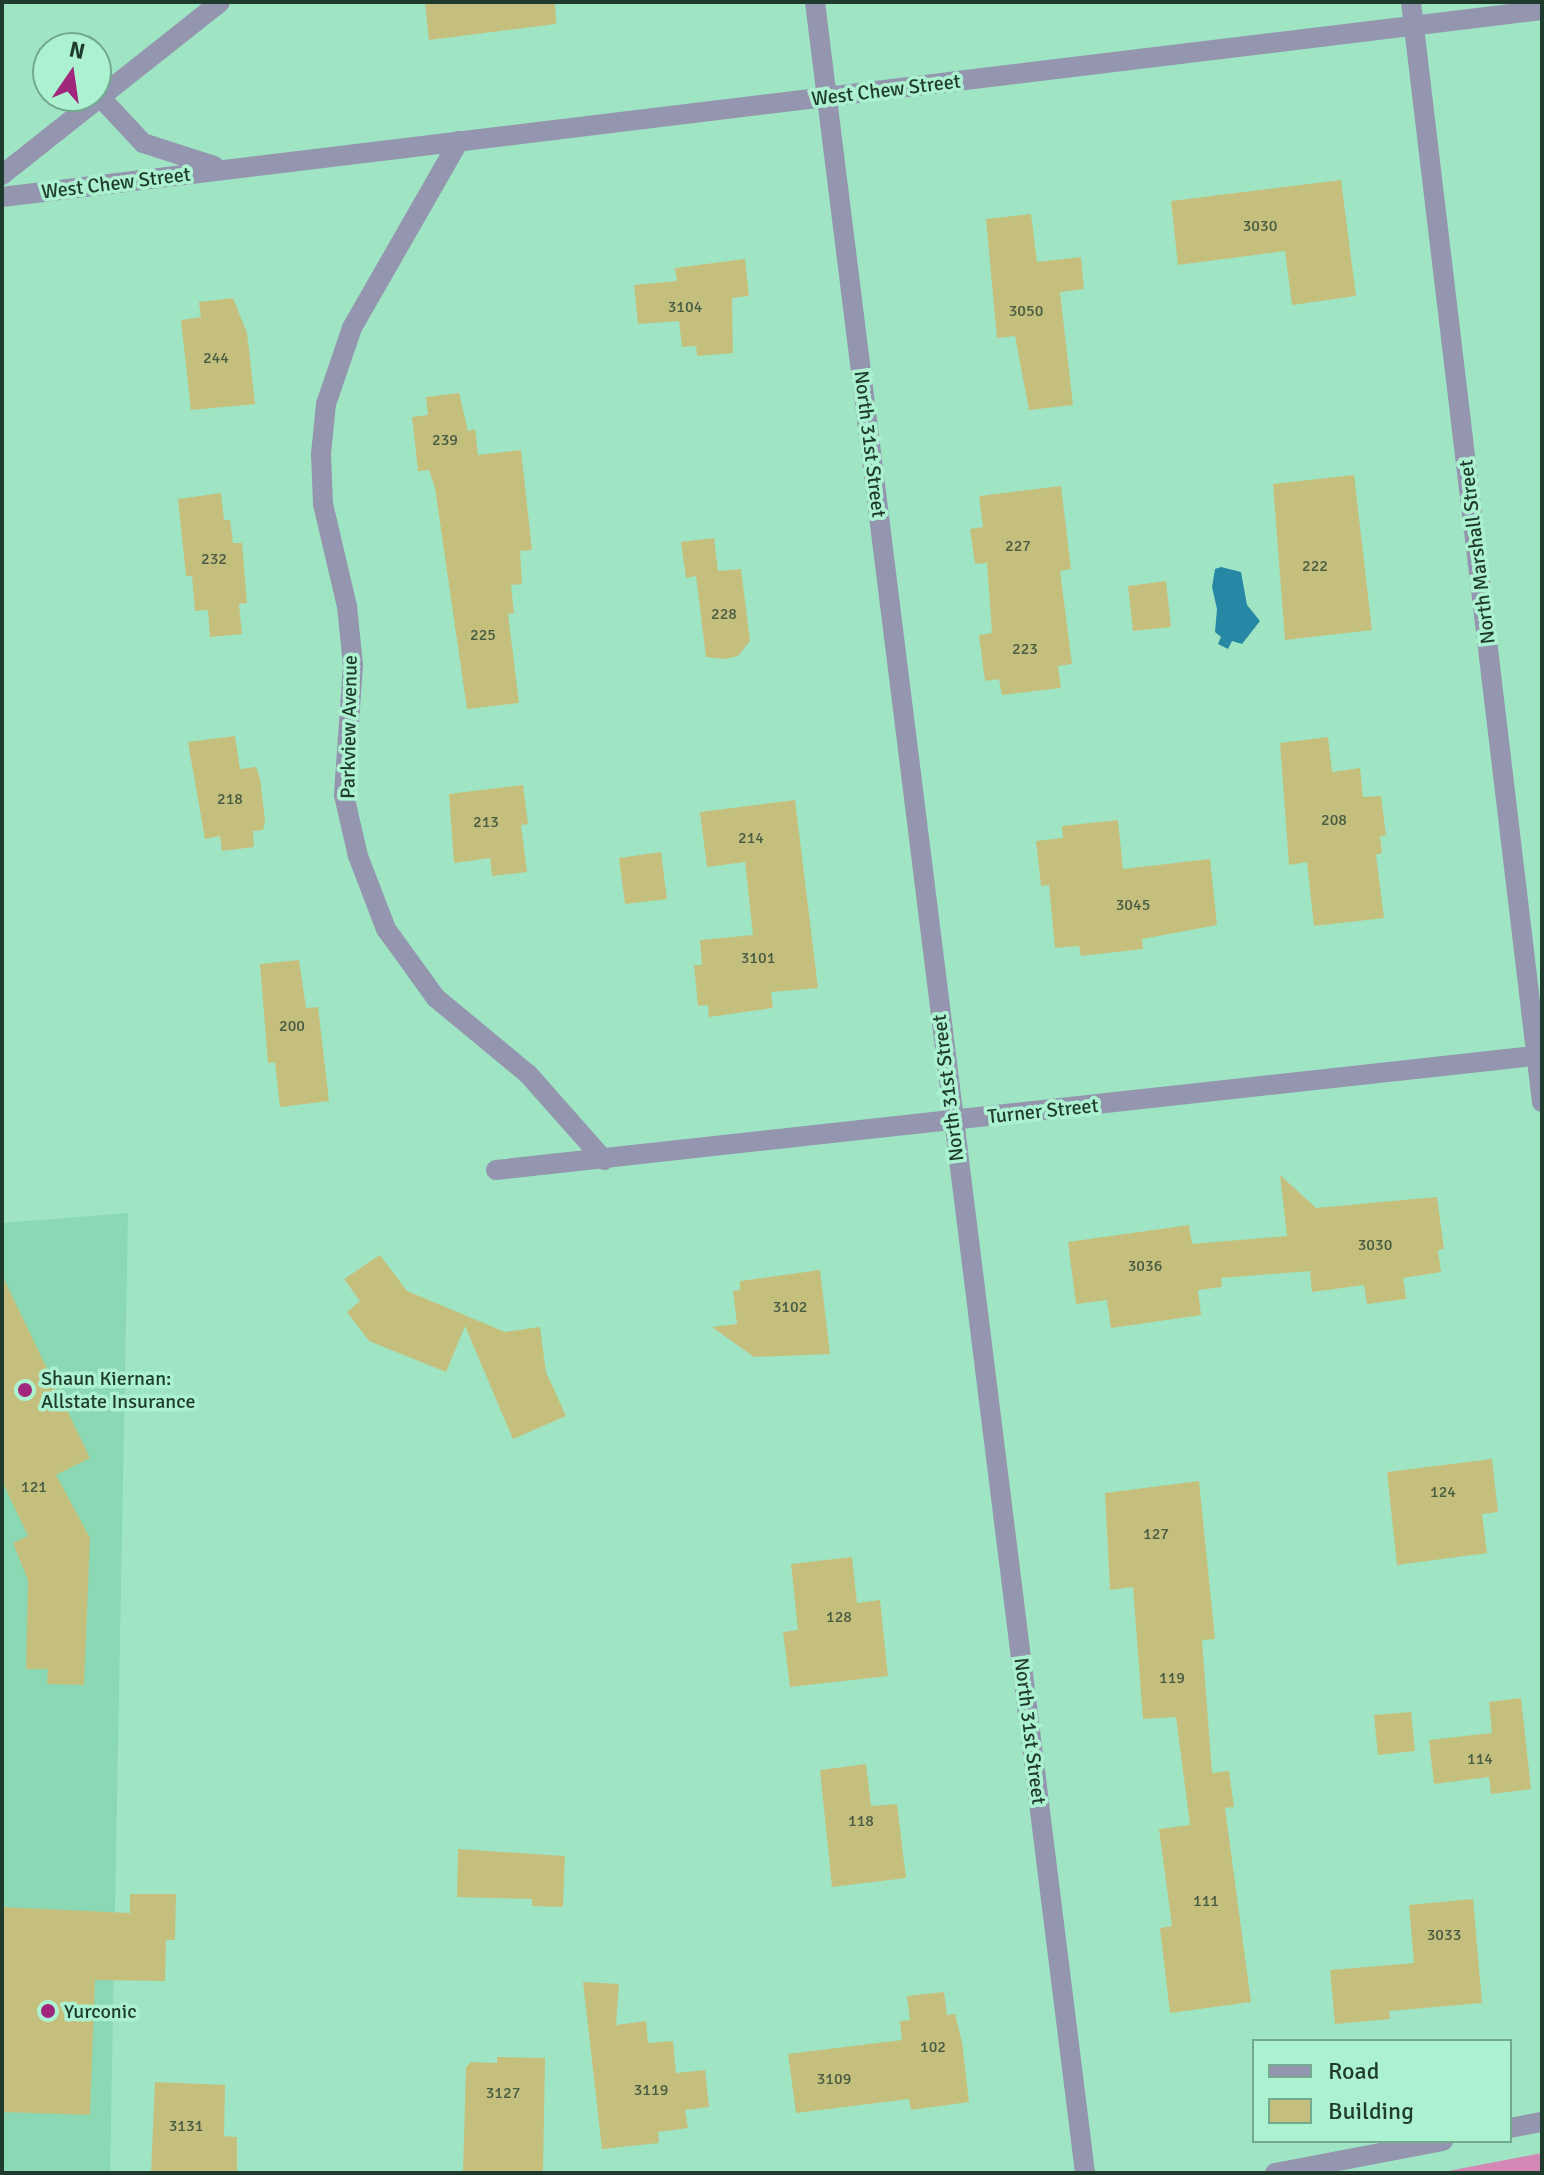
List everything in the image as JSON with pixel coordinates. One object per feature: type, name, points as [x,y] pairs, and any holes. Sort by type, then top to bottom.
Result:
[{"type":"street","points":[[112,88],[220,2]]},
{"type":"street","name":"North 31st Street","points":[[815,2],[1085,2173]]},
{"type":"street","name":"North Marshall Street","points":[[1411,2],[1539,1055],[1542,1102]]},
{"type":"street","name":"West Chew Street","points":[[2,197],[1542,10]]},
{"type":"street","name":"West Chew Street","points":[[112,110],[143,143],[230,169]]},
{"type":"street","points":[[2,175],[81,112]]},
{"type":"street","name":"Parkview Avenue","points":[[459,141],[352,328],[326,404],[321,454],[323,504],[347,606],[353,665],[344,795],[358,856],[386,929],[436,998],[528,1074],[604,1160]]},
{"type":"street","name":"Turner Street","points":[[496,1170],[1539,1055]]},
{"type":"street","points":[[1512,2128],[1542,2122]]},
{"type":"street","points":[[1275,2173],[1432,2143]]},
{"type":"shaded area","points":[[128,1213],[110,2173],[2,2173],[2,1223]]},
{"type":"shaded area","points":[[1542,2153],[1542,2173],[1438,2173]]},
{"type":"water","points":[[1221,567],[1241,572],[1247,605],[1260,621],[1242,644],[1232,641],[1228,649],[1218,644],[1221,637],[1215,632],[1217,609],[1212,587],[1215,569]]},
{"type":"building","points":[[425,2],[555,2],[556,24],[429,40]]},
{"type":"building","points":[[1341,180],[1356,296],[1292,305],[1285,251],[1178,265],[1171,201]]},
{"type":"building","points":[[1031,214],[1037,262],[1081,257],[1084,289],[1060,292],[1073,405],[1029,410],[1015,336],[997,338],[986,219]]},
{"type":"building","points":[[745,259],[749,296],[732,298],[733,353],[697,356],[696,346],[682,347],[679,321],[638,324],[634,285],[677,281],[675,268]]},
{"type":"building","points":[[233,298],[247,333],[255,404],[191,410],[181,320],[201,317],[199,302]]},
{"type":"building","points":[[459,393],[468,431],[475,429],[478,455],[521,450],[532,550],[520,551],[522,584],[511,585],[514,613],[508,614],[519,703],[467,709],[435,488],[429,470],[418,471],[412,417],[428,415],[426,397]]},
{"type":"building","points":[[1354,475],[1372,630],[1285,640],[1273,484]]},
{"type":"building","points":[[1061,486],[1071,569],[1060,571],[1072,664],[1058,666],[1061,688],[1002,695],[999,679],[985,681],[979,635],[992,633],[987,563],[975,564],[970,529],[983,527],[979,496]]},
{"type":"building","points":[[221,493],[224,520],[230,520],[233,543],[242,543],[247,603],[239,604],[242,634],[210,637],[208,610],[195,611],[192,576],[186,576],[178,499]]},
{"type":"building","points":[[714,538],[718,571],[741,569],[750,641],[738,656],[724,659],[706,657],[696,576],[686,578],[681,542]]},
{"type":"building","points":[[1166,581],[1171,627],[1133,631],[1128,586]]},
{"type":"building","points":[[235,736],[240,769],[256,767],[260,778],[265,820],[263,830],[253,831],[254,847],[222,851],[220,836],[205,839],[188,742]]},
{"type":"building","points":[[1328,737],[1332,772],[1360,768],[1363,797],[1381,796],[1386,835],[1380,836],[1382,853],[1376,855],[1384,918],[1314,926],[1307,862],[1289,865],[1280,743]]},
{"type":"building","points":[[523,785],[528,824],[521,825],[527,872],[492,876],[490,858],[454,863],[449,794]]},
{"type":"building","points":[[795,800],[818,988],[771,992],[773,1008],[709,1017],[708,1005],[698,1006],[694,965],[702,965],[700,940],[753,935],[745,862],[707,867],[700,812]]},
{"type":"building","points":[[1118,820],[1123,869],[1210,859],[1217,925],[1142,939],[1143,949],[1081,956],[1079,946],[1055,948],[1049,885],[1041,886],[1036,841],[1063,838],[1062,826]]},
{"type":"building","points":[[661,852],[667,899],[625,904],[619,858]]},
{"type":"building","points":[[299,960],[306,1008],[318,1007],[329,1101],[280,1107],[275,1062],[268,1063],[260,964]]},
{"type":"building","points":[[1280,1175],[1316,1208],[1437,1197],[1444,1249],[1438,1250],[1441,1272],[1403,1278],[1406,1299],[1367,1304],[1364,1285],[1312,1292],[1310,1271],[1221,1278],[1222,1287],[1198,1290],[1201,1315],[1111,1328],[1107,1300],[1076,1304],[1068,1242],[1189,1225],[1192,1244],[1287,1236]]},
{"type":"building","points":[[380,1255],[407,1291],[505,1332],[540,1327],[546,1372],[566,1416],[513,1439],[465,1326],[446,1372],[369,1341],[347,1312],[360,1301],[344,1279]]},
{"type":"building","points":[[820,1270],[830,1354],[754,1357],[712,1327],[737,1324],[733,1291],[740,1290],[740,1281]]},
{"type":"building","points":[[2,1275],[90,1458],[56,1475],[90,1538],[84,1685],[47,1684],[48,1669],[26,1669],[28,1580],[13,1543],[28,1536],[2,1481]]},
{"type":"building","points":[[1492,1459],[1498,1512],[1482,1514],[1487,1553],[1397,1565],[1387,1472]]},
{"type":"building","points":[[1199,1481],[1215,1639],[1202,1640],[1212,1773],[1229,1771],[1234,1807],[1225,1808],[1251,2002],[1170,2013],[1160,1928],[1172,1926],[1159,1829],[1190,1825],[1176,1717],[1143,1719],[1133,1587],[1110,1590],[1105,1493]]},
{"type":"building","points":[[852,1557],[857,1603],[880,1600],[888,1676],[790,1687],[783,1632],[798,1630],[791,1564]]},
{"type":"building","points":[[1521,1698],[1531,1789],[1491,1794],[1489,1777],[1434,1784],[1429,1740],[1492,1733],[1489,1702]]},
{"type":"building","points":[[1411,1712],[1415,1751],[1378,1755],[1374,1715]]},
{"type":"building","points":[[866,1764],[871,1806],[897,1804],[906,1878],[832,1887],[820,1770]]},
{"type":"building","points":[[458,1849],[565,1856],[563,1907],[532,1906],[532,1899],[457,1897]]},
{"type":"building","name":"Yurconic","points":[[130,1894],[176,1894],[175,1940],[166,1940],[165,1981],[95,1980],[90,2115],[2,2112],[2,1907],[130,1913]]},
{"type":"building","points":[[1473,1899],[1482,2003],[1389,2011],[1390,2019],[1335,2024],[1330,1970],[1414,1963],[1409,1905]]},
{"type":"building","points":[[583,1982],[619,1984],[616,2025],[646,2021],[648,2043],[673,2041],[676,2073],[705,2070],[709,2107],[685,2110],[688,2128],[658,2132],[659,2143],[602,2149]]},
{"type":"building","points":[[944,1992],[947,2015],[955,2014],[962,2042],[969,2102],[911,2110],[909,2099],[796,2113],[788,2054],[902,2040],[900,2021],[910,2020],[907,1996]]},
{"type":"building","points":[[497,2057],[545,2058],[543,2173],[463,2173],[466,2067],[471,2062],[497,2063]]},
{"type":"building","points":[[155,2082],[225,2085],[224,2136],[237,2137],[237,2173],[151,2173]]},
{"type":"place","name":"Shaun Kiernan: Allstate Insurance","points":[[25,1390]]},
{"type":"place","name":"Yurconic","points":[[48,2011]]}]
